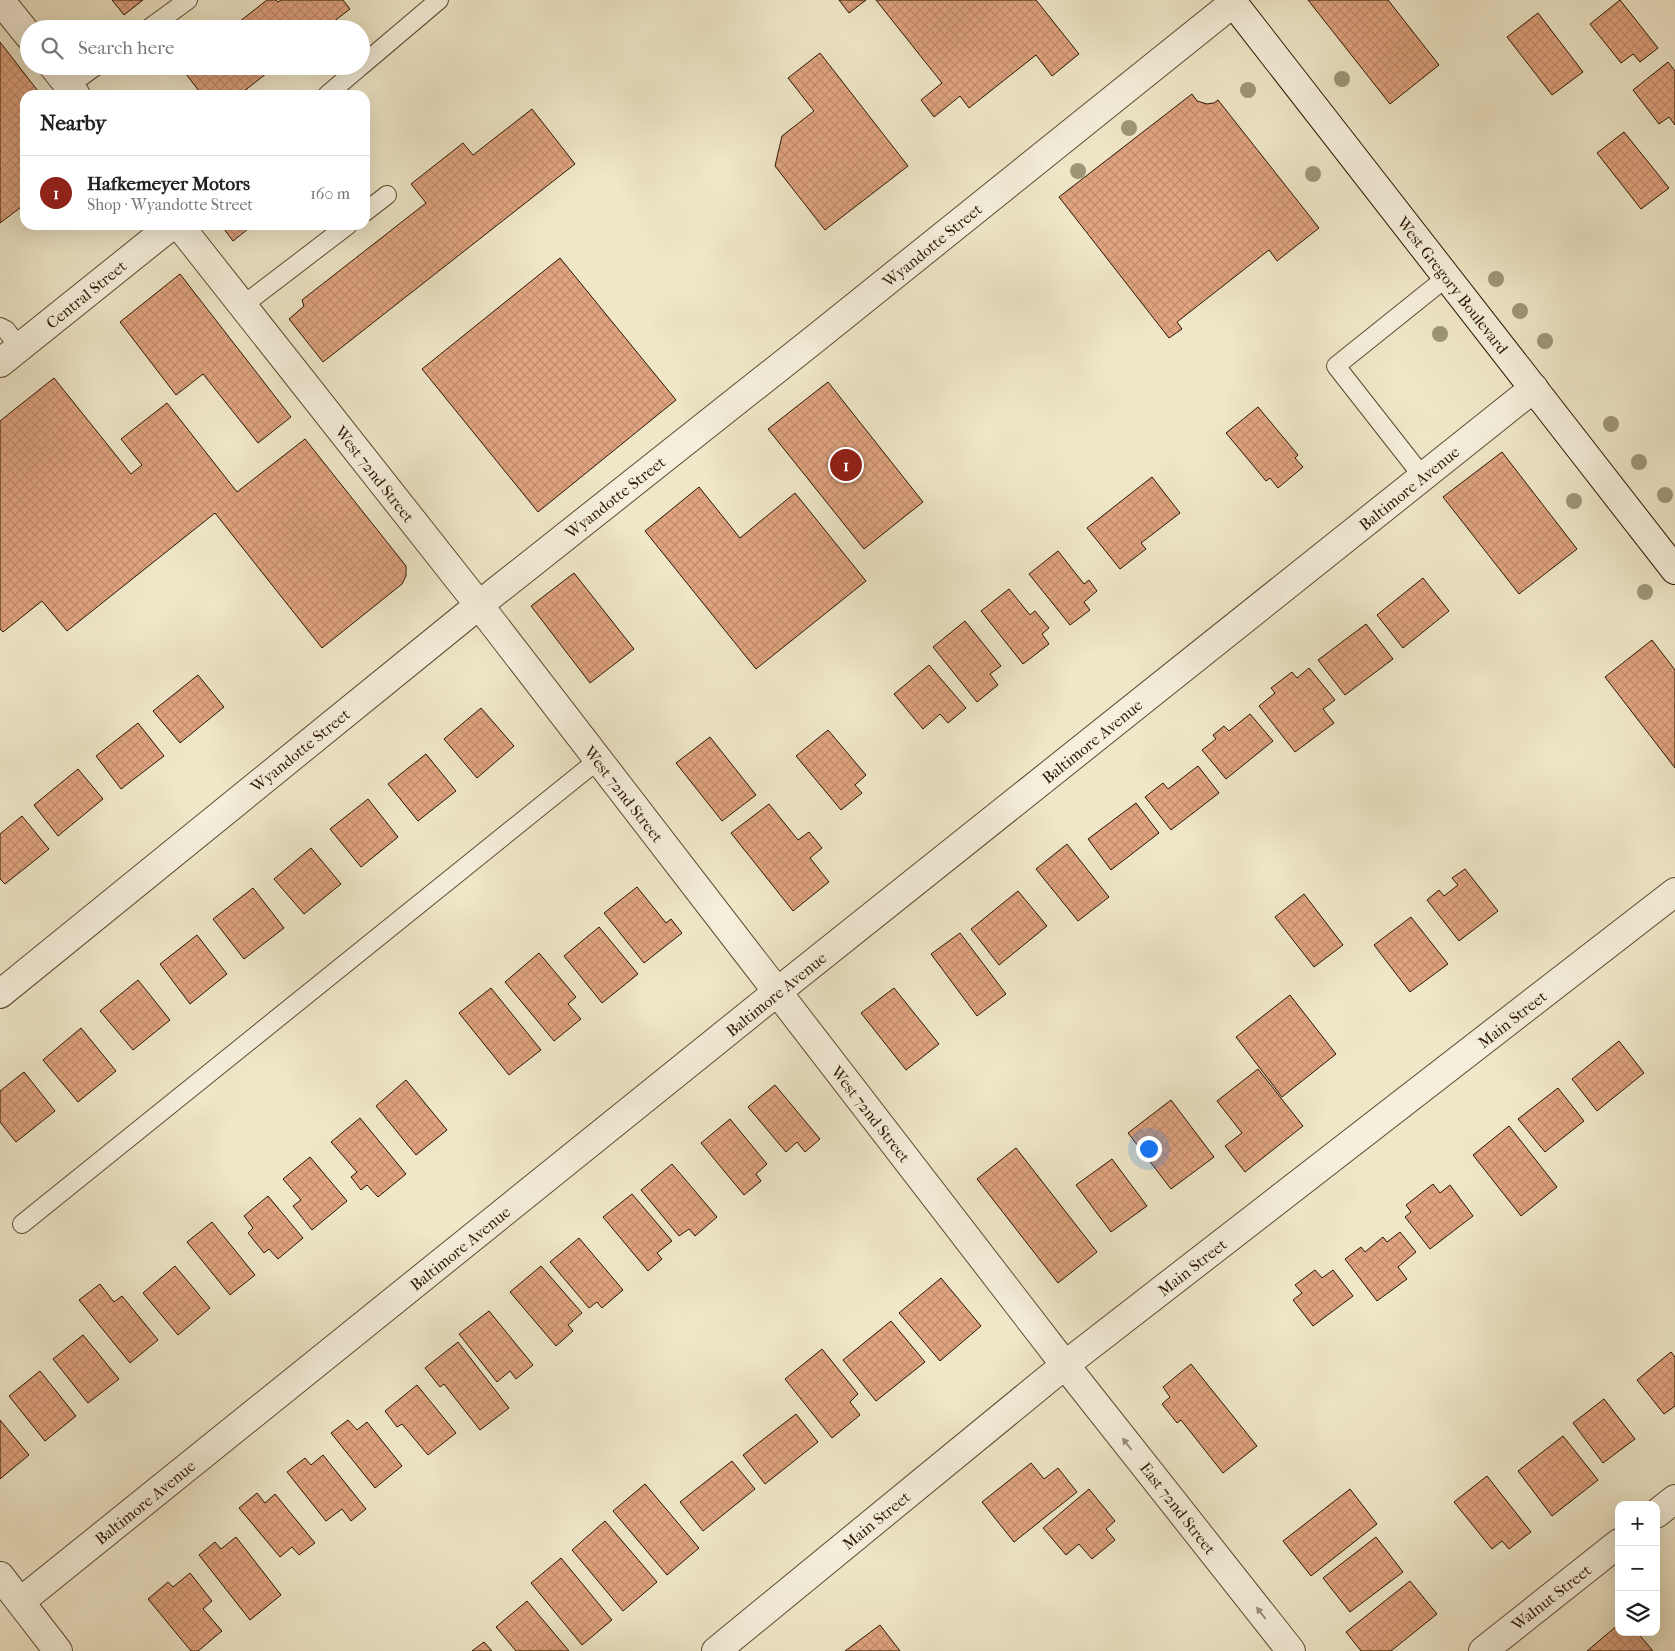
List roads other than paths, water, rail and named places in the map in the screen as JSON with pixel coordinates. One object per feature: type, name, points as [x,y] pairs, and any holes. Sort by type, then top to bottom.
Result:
[{"type":"street","points":[[0,0],[20,25]]},
{"type":"street","name":"West Gregory Boulevard","points":[[1232,2],[1675,570]]},
{"type":"street","name":"Wyandotte Street","points":[[0,994],[479,605],[824,332],[1232,2]]},
{"type":"street","name":"Central Street","points":[[10,355],[166,230]]},
{"type":"street","name":"West 72nd Street","points":[[183,230],[479,605],[1065,1365]]},
{"type":"street","name":"Baltimore Avenue","points":[[20,1602],[777,992],[1534,388]]},
{"type":"street","name":"Main Street","points":[[716,1651],[1065,1365],[1675,892]]},
{"type":"street","name":"East 72nd Street","points":[[1065,1365],[1291,1651]]},
{"type":"street","points":[[1660,1511],[1675,1499]]},
{"type":"street","name":"Walnut Street","points":[[1483,1651],[1616,1546]]},
{"type":"street","points":[[0,1576],[58,1651]]},
{"type":"lane","points":[[160,20],[188,0]]},
{"type":"lane","points":[[370,58],[439,0]]},
{"type":"lane","points":[[65,82],[79,75]]},
{"type":"lane","points":[[333,90],[350,75]]},
{"type":"lane","points":[[370,208],[387,195]]},
{"type":"lane","points":[[242,306],[341,230]]},
{"type":"lane","points":[[1423,477],[1336,366],[1447,278]]},
{"type":"lane","points":[[0,327],[6,330],[10,355]]},
{"type":"lane","points":[[22,1224],[598,760]]},
{"type":"place","name":"Hafkemeyer Motors","points":[[846,465]]}]
